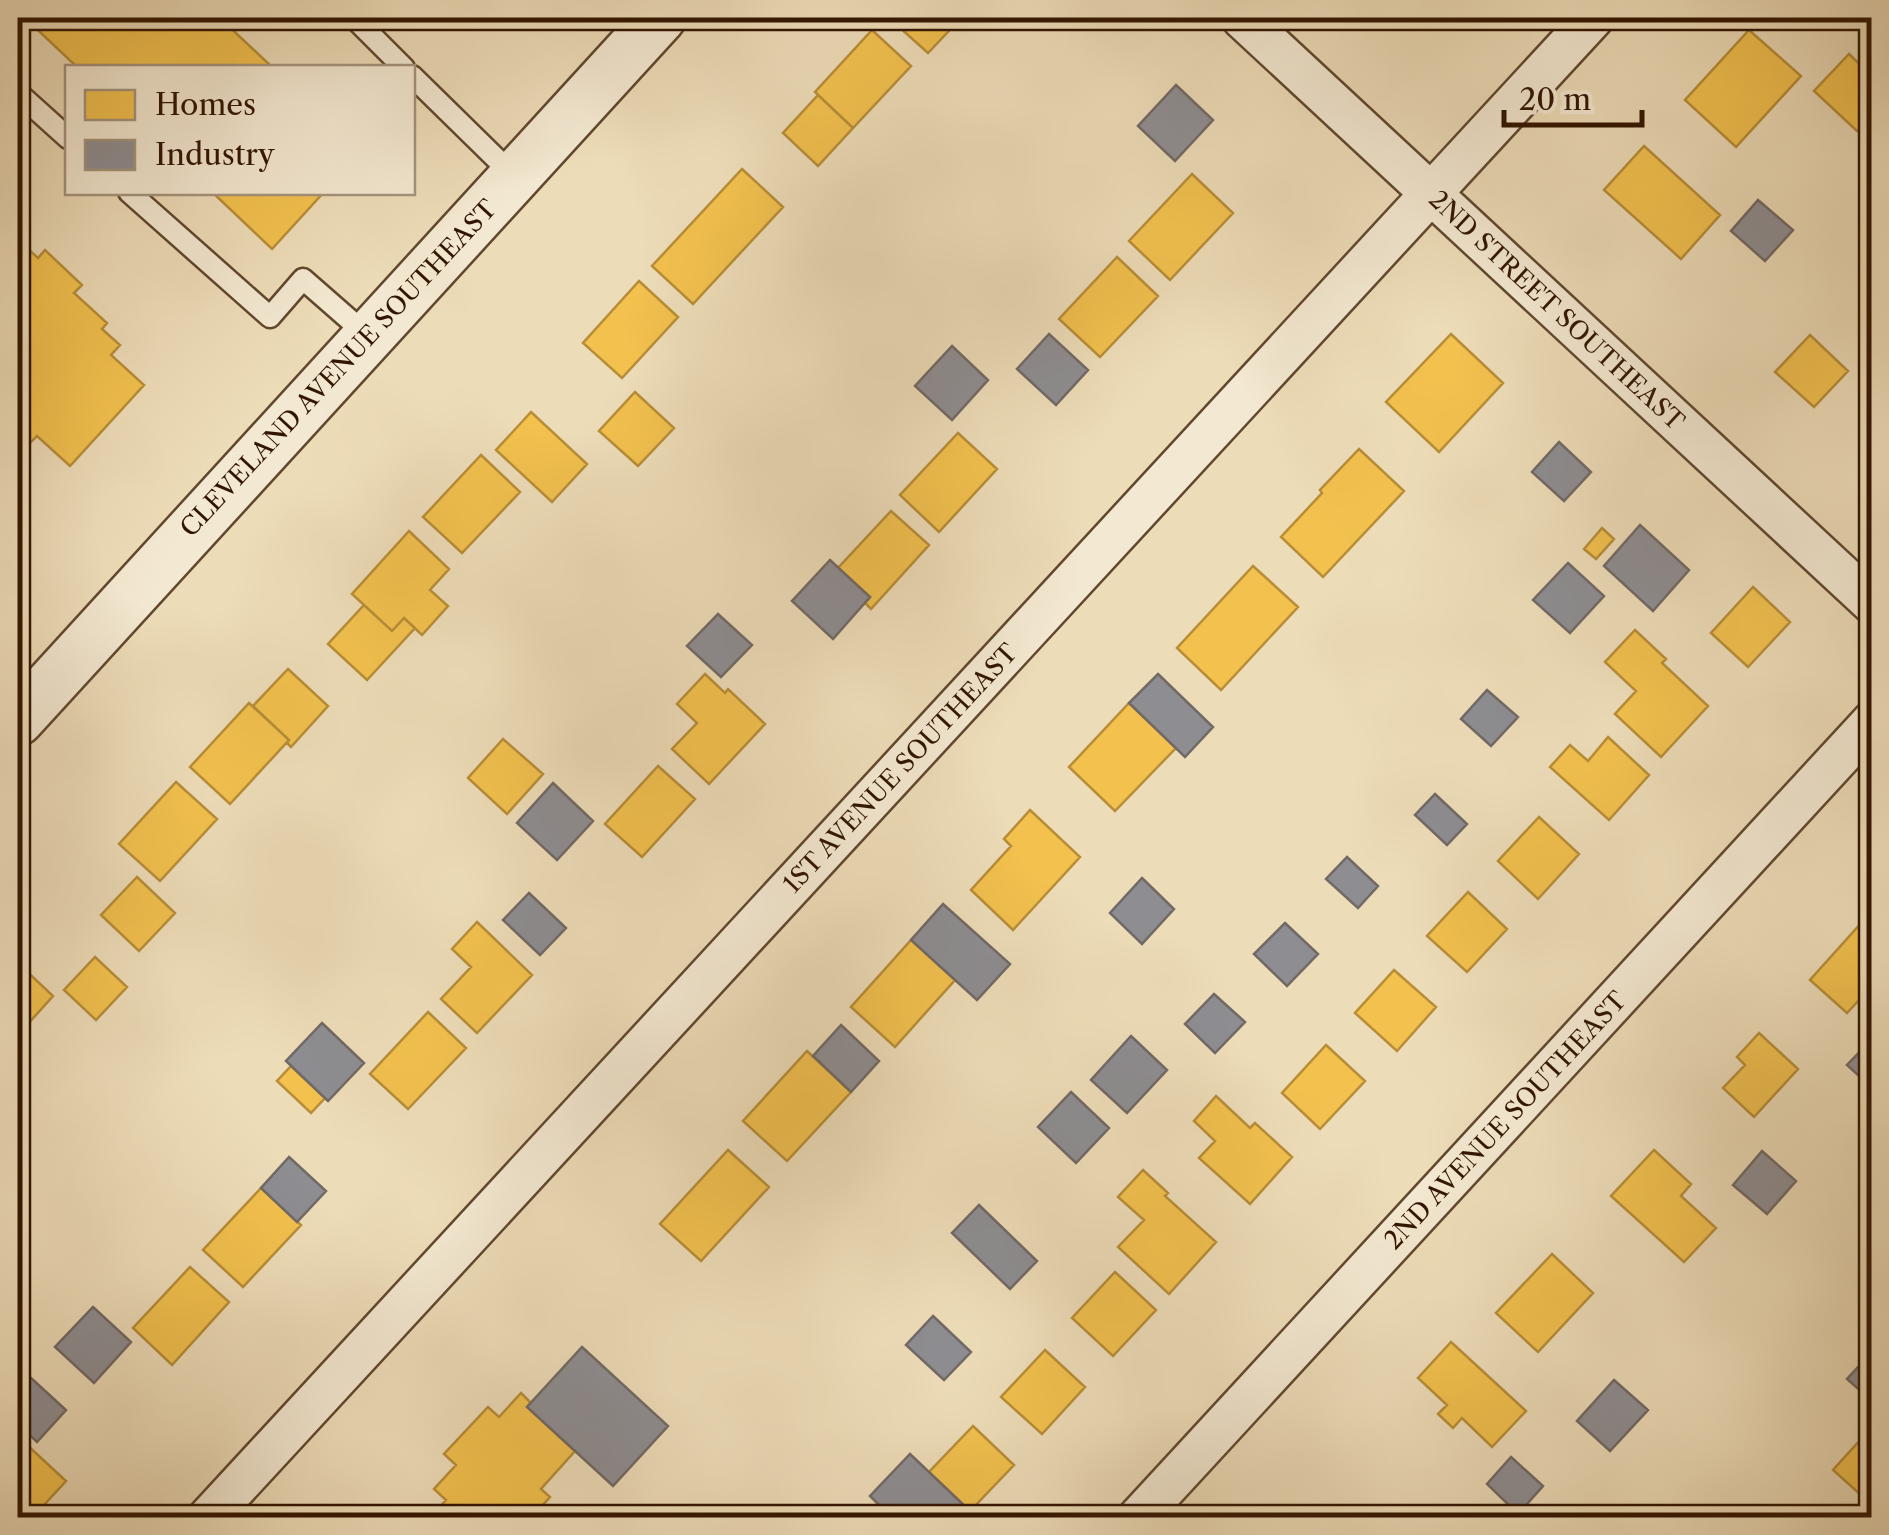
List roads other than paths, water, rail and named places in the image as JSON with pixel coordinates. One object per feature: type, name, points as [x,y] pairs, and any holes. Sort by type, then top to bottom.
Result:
[{"type":"street","name":"CLEVELAND AVENUE SOUTHEAST","points":[[18,720],[660,18]]},
{"type":"street","name":"2ND STREET SOUTHEAST","points":[[1242,18],[1872,603]]},
{"type":"street","name":"1ST AVENUE SOUTHEAST","points":[[208,1518],[1593,18]]},
{"type":"street","name":"2ND AVENUE SOUTHEAST","points":[[1138,1518],[1872,722]]},
{"type":"lane","points":[[354,18],[401,65]]},
{"type":"lane","points":[[415,79],[514,176]]},
{"type":"lane","points":[[18,93],[65,135]]},
{"type":"lane","points":[[132,195],[270,318],[302,280],[367,335]]}]
